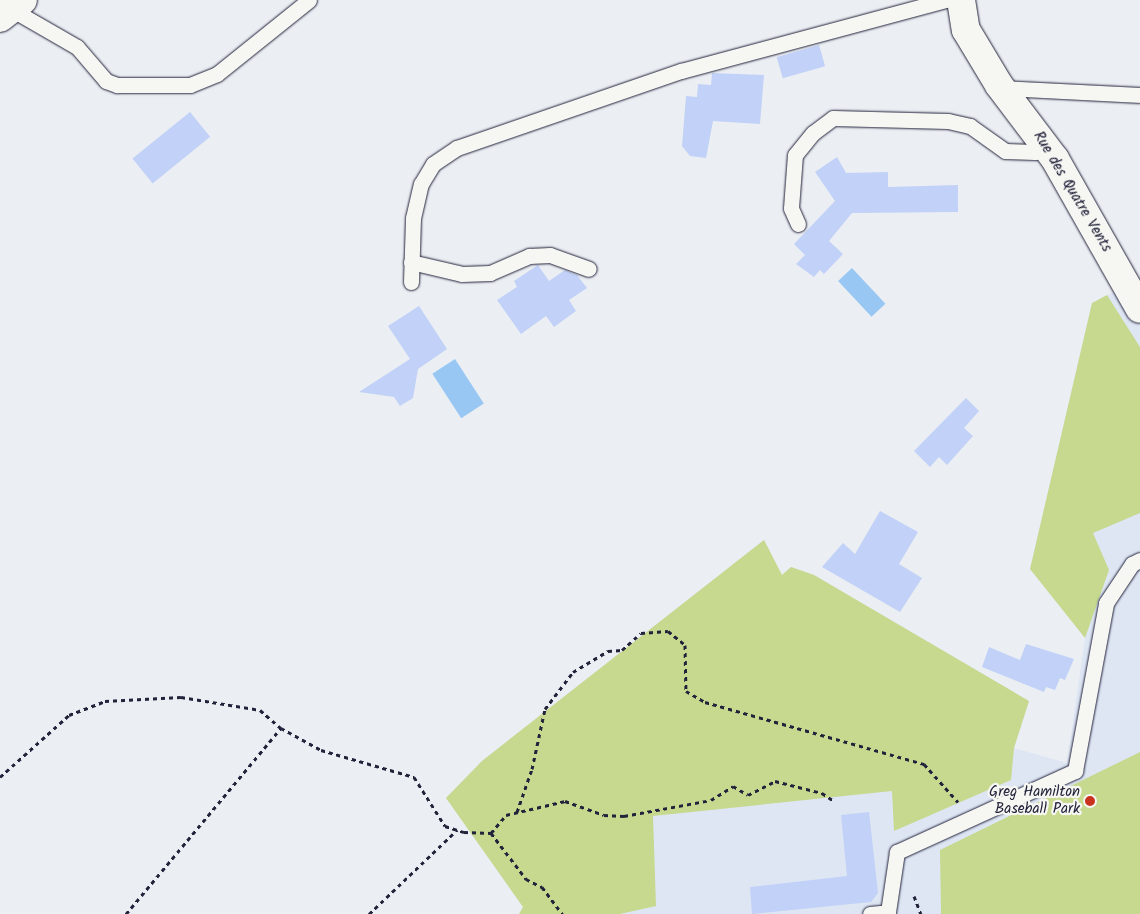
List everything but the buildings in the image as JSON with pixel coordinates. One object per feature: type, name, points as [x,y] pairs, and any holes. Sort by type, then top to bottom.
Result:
[{"type":"street","name":"Rue des Quatre Vents","points":[[961,0],[966,30],[1002,88],[1048,147],[1140,309]]},
{"type":"lane","points":[[11,9],[77,47],[106,81],[117,85],[190,85],[217,74],[309,0]]},
{"type":"lane","points":[[411,282],[413,218],[421,184],[434,164],[457,148],[681,71],[946,0]]},
{"type":"lane","points":[[1002,88],[1140,95]]},
{"type":"lane","points":[[798,224],[791,208],[795,155],[813,132],[833,118],[948,121],[970,126],[1005,150],[1035,152],[1048,147]]},
{"type":"lane","points":[[412,262],[462,274],[490,273],[529,256],[550,255],[589,269]]},
{"type":"lane","points":[[870,914],[888,912],[896,852],[1075,771],[1106,603],[1132,564],[1140,560]]},
{"type":"path","points":[[517,812],[532,769],[545,709],[573,672],[608,651],[622,650],[641,633],[668,631],[685,645],[686,691],[692,695],[705,702],[924,764],[972,818]]},
{"type":"path","points":[[0,777],[70,715],[105,702],[181,697],[260,710],[281,728],[321,750],[414,777],[445,826],[457,830],[491,833],[526,879],[542,887],[562,914]]},
{"type":"path","points":[[126,914],[281,728]]},
{"type":"path","points":[[491,833],[506,815],[565,801],[604,815],[624,816],[711,800],[733,786],[748,795],[775,781],[822,793],[834,801]]},
{"type":"path","points":[[370,914],[457,830]]},
{"type":"shaded area","points":[[1114,292],[1140,324],[1140,914],[519,914],[523,907],[446,798],[482,761],[764,540],[782,575],[791,567],[814,575],[1029,701],[1014,748],[1067,763],[1085,638],[1030,569],[1092,303]]},
{"type":"green space","points":[[1107,295],[1140,347],[1140,513],[1093,533],[1109,570],[1085,638],[1030,569],[1092,303]]},
{"type":"green space","points":[[764,540],[782,575],[791,567],[814,575],[1029,701],[1014,748],[1011,780],[894,831],[892,791],[653,816],[656,906],[620,914],[519,914],[523,907],[446,798],[482,761]]},
{"type":"green space","name":"Greg Hamilton Baseball Park","points":[[1140,752],[1140,914],[941,914],[940,850]]},
{"type":"water","points":[[852,268],[885,304],[872,317],[838,281]]},
{"type":"water","points":[[455,359],[484,403],[461,418],[432,374]]},
{"type":"place","name":"Greg Hamilton Baseball Park","points":[[1090,801]]}]
